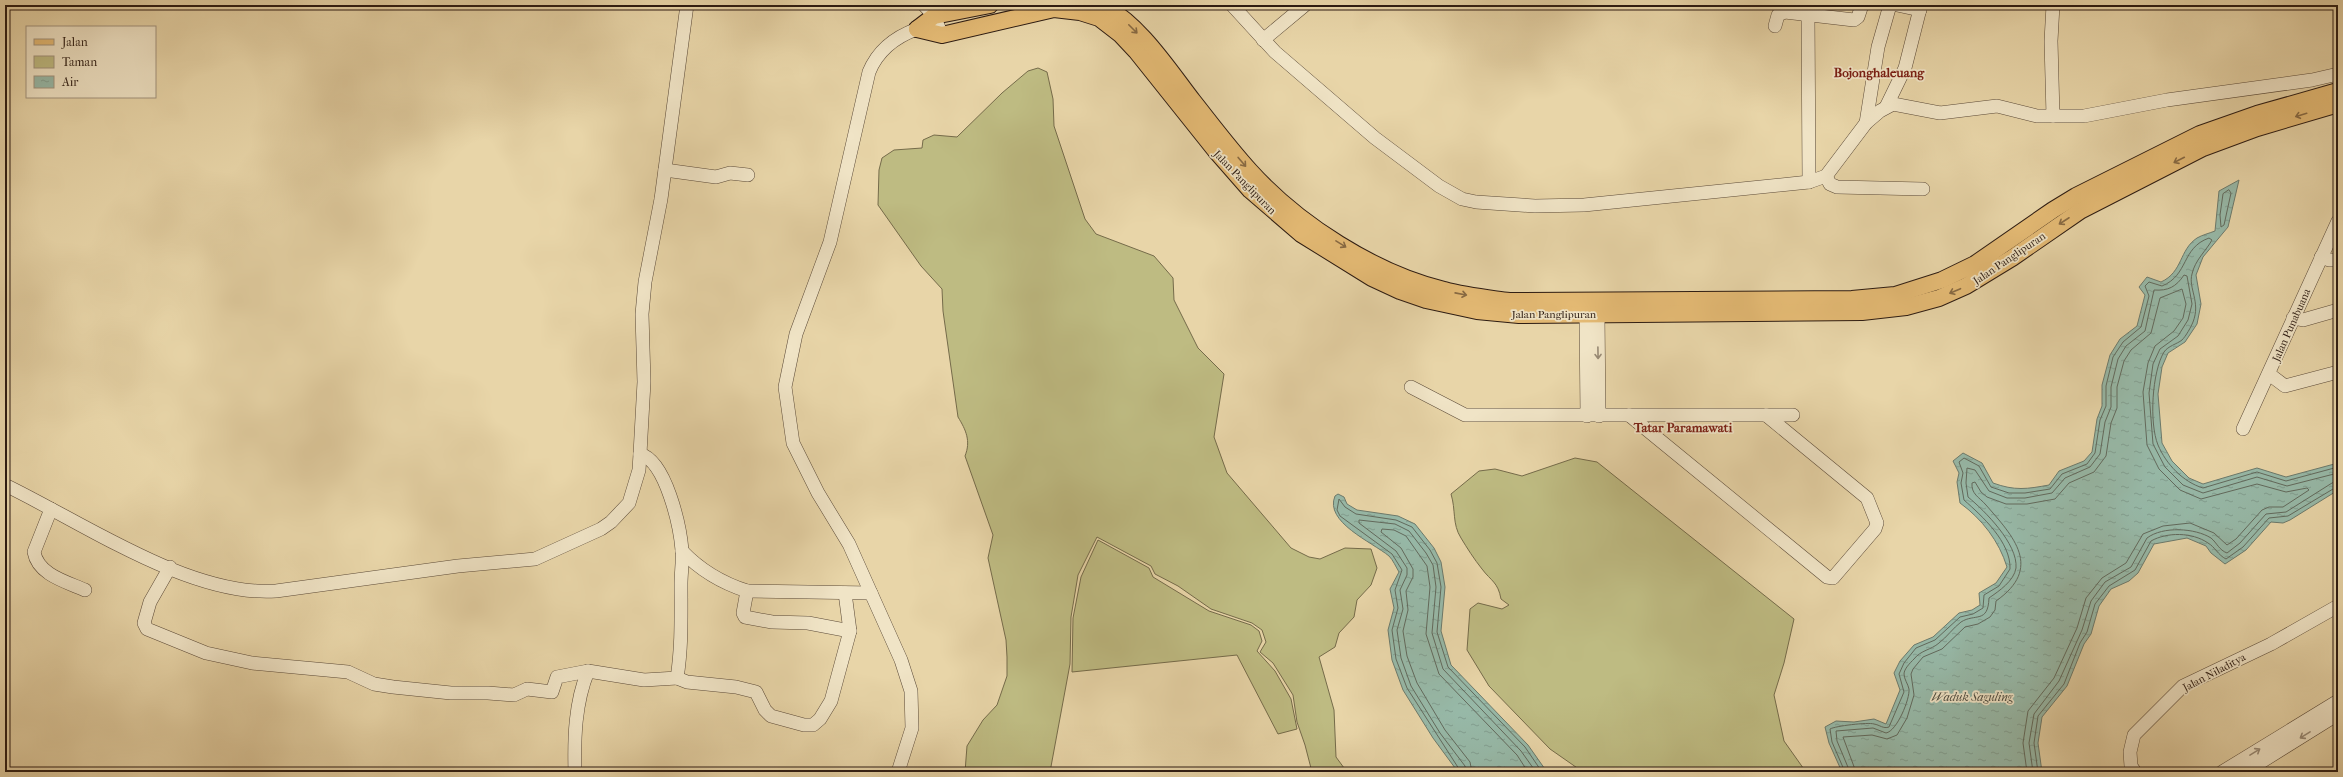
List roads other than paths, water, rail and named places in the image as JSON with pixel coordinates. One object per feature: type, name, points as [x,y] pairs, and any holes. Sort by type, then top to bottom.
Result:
[{"type":"main road","points":[[917,29],[929,10],[990,5]]},
{"type":"main road","name":"Jalan Panglipuran","points":[[1102,5],[1123,19],[1143,40],[1220,146],[1266,205],[1301,234],[1366,274],[1400,291],[1426,300],[1477,311],[1519,315],[1592,314],[1743,307],[1880,297],[1913,291],[1965,270],[2065,203],[2200,134],[2258,114],[2338,91]]},
{"type":"main road","name":"Jalan Panglipuran","points":[[917,29],[942,35],[1054,9],[1080,12],[1099,18],[1121,35],[1220,146],[1314,227],[1385,269],[1443,290],[1479,298],[1509,301],[1743,307],[1862,312],[1906,308],[1939,298],[1986,275],[2080,211],[2203,148],[2257,128],[2338,104]]},
{"type":"street","points":[[5,485],[50,509],[170,567],[218,585],[237,590],[264,592],[458,566],[535,559],[601,529],[622,512],[629,503],[635,487],[640,454],[644,382],[642,314],[647,269],[665,170],[687,5]]},
{"type":"street","points":[[1233,5],[1263,40],[1380,143],[1439,186],[1462,199],[1492,204],[1584,205],[1809,182],[1826,176],[1866,123],[1886,107],[1905,68],[1920,8],[1897,5]]},
{"type":"street","points":[[1263,40],[1305,5]]},
{"type":"street","points":[[1775,26],[1781,13],[1808,14],[1854,20],[1858,17],[1862,5]]},
{"type":"street","points":[[1866,123],[1878,47],[1890,5]]},
{"type":"street","points":[[2053,5],[2051,41],[2053,116]]},
{"type":"street","points":[[929,10],[942,35]]},
{"type":"street","points":[[1808,14],[1809,182]]},
{"type":"street","points":[[898,772],[912,728],[911,691],[901,660],[849,544],[818,493],[793,443],[785,387],[796,334],[830,242],[869,72],[874,59],[886,46],[903,34],[917,29]]},
{"type":"street","points":[[1886,107],[1902,105],[1940,113],[1997,106],[2037,116],[2107,113],[2167,100],[2282,85],[2338,74]]},
{"type":"street","points":[[665,170],[709,177],[730,173],[748,175]]},
{"type":"street","points":[[1826,176],[1830,184],[1837,187],[1923,189]]},
{"type":"street","name":"Jalan Punabuana","points":[[2243,429],[2338,221]]},
{"type":"street","points":[[2321,257],[2329,260],[2338,260]]},
{"type":"street","points":[[2294,318],[2303,320],[2338,310]]},
{"type":"street","points":[[1592,314],[1593,416]]},
{"type":"street","points":[[2269,374],[2285,386],[2338,372]]},
{"type":"street","points":[[1411,387],[1465,415],[1593,416],[1696,413],[1793,415]]},
{"type":"street","points":[[1629,415],[1827,577],[1833,578],[1875,529],[1877,523],[1867,498],[1766,415]]},
{"type":"street","points":[[640,454],[647,456],[653,461],[663,477],[669,491],[682,551],[681,651],[677,678]]},
{"type":"street","points":[[50,509],[34,552],[35,559],[42,568],[58,579],[85,590]]},
{"type":"street","points":[[682,551],[712,577],[747,591],[871,594]]},
{"type":"street","points":[[170,567],[150,602],[144,623],[147,630],[206,653],[252,663],[348,672],[374,684],[450,694],[488,692],[514,695],[527,689],[552,692],[557,677],[588,671],[596,671],[610,676],[644,680],[677,678],[687,682],[730,686],[756,692],[765,710],[771,716],[804,725],[813,725],[820,719],[831,701],[850,631],[846,593]]},
{"type":"street","points":[[747,591],[743,614],[745,617],[772,622],[808,623],[850,631]]},
{"type":"street","name":"Jalan Niladitya","points":[[2136,772],[2132,766],[2130,752],[2134,735],[2183,686],[2271,644],[2338,606]]},
{"type":"street","points":[[575,772],[576,724],[580,693],[588,671]]},
{"type":"street","points":[[2222,772],[2338,701]]},
{"type":"street","points":[[2245,772],[2338,714]]},
{"type":"water","name":"Waduk Saguling","points":[[2239,180],[2228,227],[2203,257],[2196,275],[2201,304],[2197,324],[2185,342],[2168,353],[2162,367],[2158,394],[2162,443],[2172,461],[2189,478],[2203,484],[2257,468],[2286,477],[2338,463],[2338,488],[2335,492],[2290,520],[2283,523],[2271,522],[2246,550],[2225,564],[2211,553],[2206,546],[2187,538],[2154,544],[2138,573],[2129,581],[2111,589],[2099,606],[2091,634],[2084,644],[2067,686],[2042,717],[2038,743],[2042,772],[1842,772],[1829,743],[1825,727],[1836,721],[1854,722],[1874,719],[1886,724],[1900,690],[1894,673],[1900,661],[1914,645],[1933,637],[1959,613],[1972,610],[1980,605],[1979,593],[1996,583],[2007,567],[2004,557],[1989,531],[1976,516],[1960,503],[1957,482],[1959,473],[1953,461],[1963,453],[1982,463],[1993,483],[2015,488],[2034,488],[2049,485],[2059,471],[2084,461],[2092,452],[2097,419],[2102,406],[2102,385],[2110,355],[2120,339],[2137,326],[2145,295],[2139,287],[2147,277],[2161,282],[2168,278],[2177,267],[2191,243],[2199,237],[2215,231],[2219,191]]},
{"type":"water","points":[[1338,494],[1344,497],[1347,504],[1357,510],[1398,516],[1415,524],[1434,548],[1441,562],[1445,587],[1441,631],[1451,665],[1528,745],[1547,772],[1458,772],[1433,738],[1403,690],[1392,660],[1388,630],[1394,608],[1390,589],[1399,572],[1389,556],[1343,523],[1336,514],[1333,505],[1335,496]]},
{"type":"district","name":"Bojonghaleuang","points":[[1879,72]]},
{"type":"district","name":"Tatar Paramawati","points":[[1683,427]]}]
